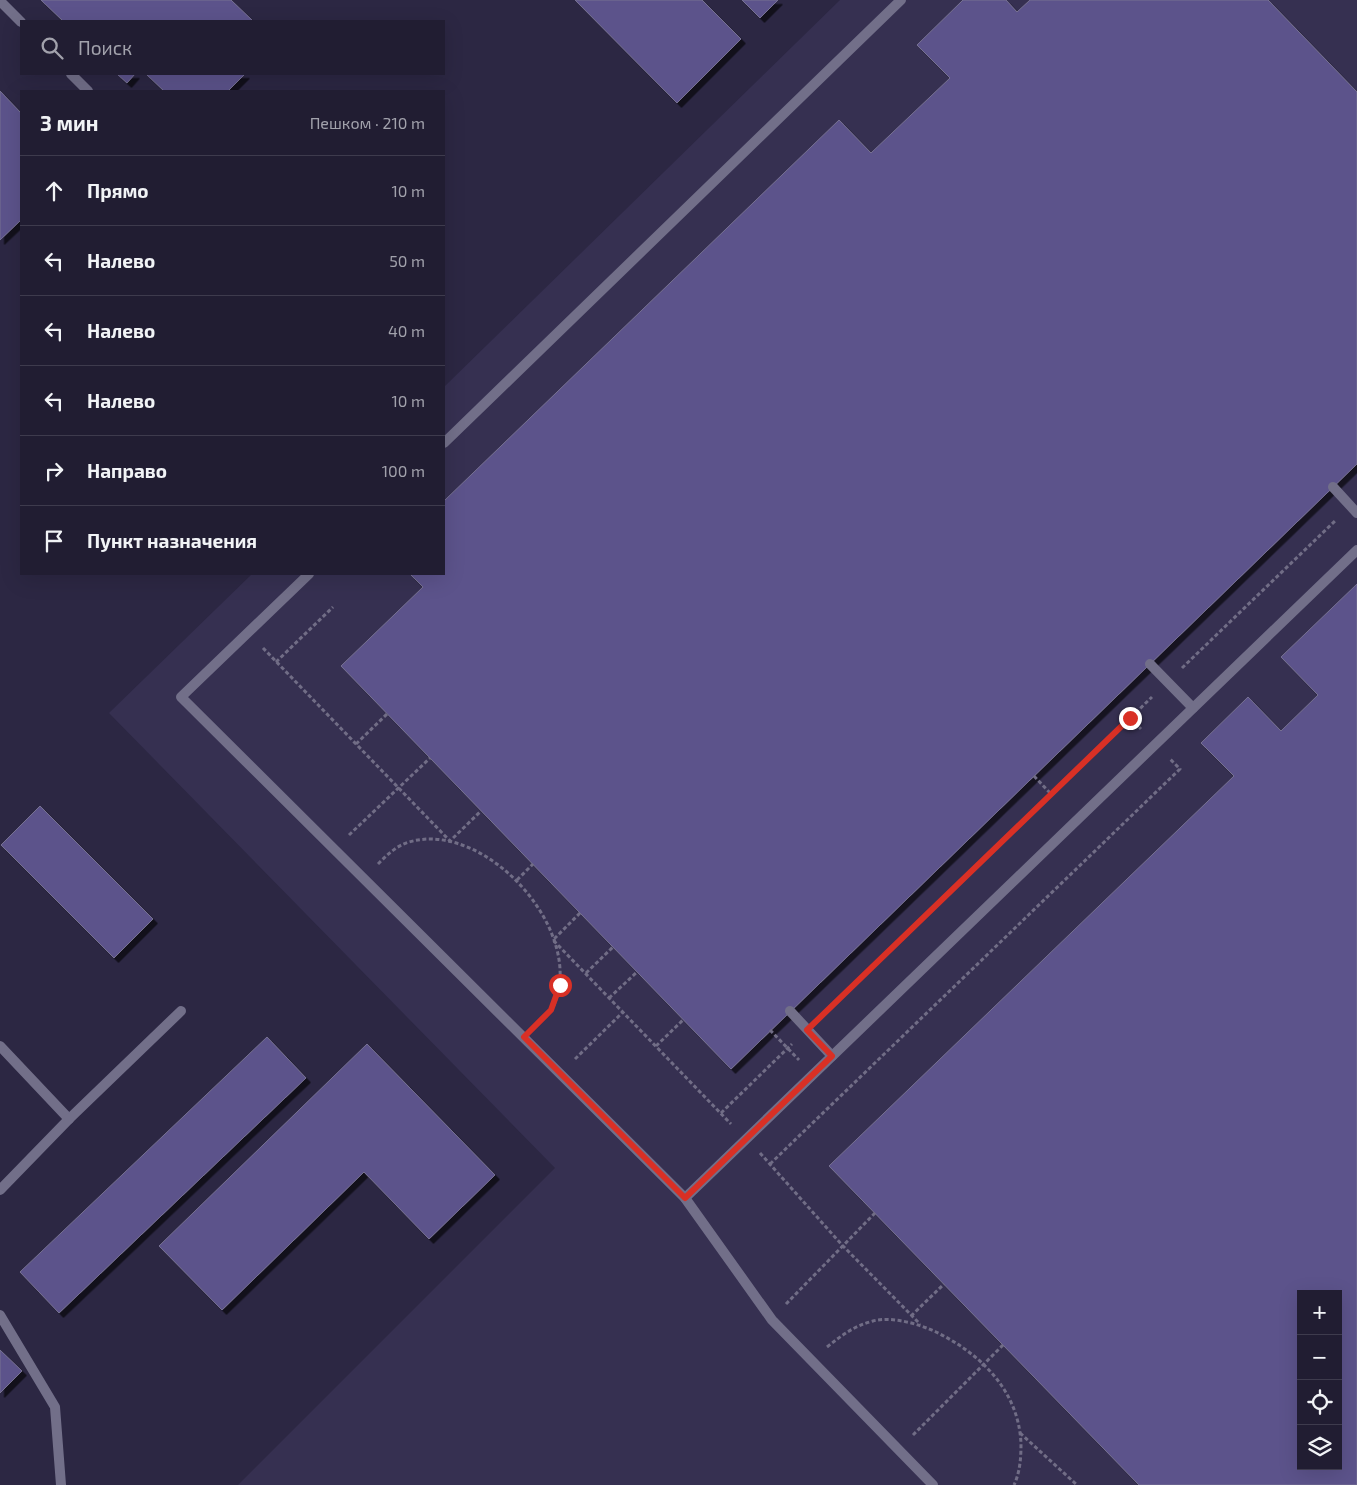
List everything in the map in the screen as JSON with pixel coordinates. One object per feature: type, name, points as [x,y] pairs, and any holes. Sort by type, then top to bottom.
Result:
[{"type":"lane","points":[[0,0],[20,21]]},
{"type":"lane","points":[[445,442],[901,0]]},
{"type":"lane","points":[[72,75],[87,90]]},
{"type":"lane","points":[[1333,488],[1354,509]]},
{"type":"lane","points":[[685,1198],[1357,550]]},
{"type":"lane","points":[[308,575],[181,697],[685,1198],[772,1320],[933,1485]]},
{"type":"lane","points":[[1150,664],[1193,708]]},
{"type":"lane","points":[[0,1190],[69,1118],[181,1011]]},
{"type":"lane","points":[[790,1012],[832,1056]]},
{"type":"lane","points":[[0,1046],[69,1118]]},
{"type":"lane","points":[[0,1315],[55,1407],[61,1485]]},
{"type":"path","points":[[721,1113],[1168,682],[1354,509]]},
{"type":"path","points":[[276,662],[333,606]]},
{"type":"path","points":[[248,632],[450,841]]},
{"type":"path","points":[[356,744],[387,714]]},
{"type":"path","points":[[335,850],[430,758]]},
{"type":"path","points":[[770,1164],[1180,769]]},
{"type":"path","points":[[1034,776],[1051,794]]},
{"type":"path","points":[[450,841],[481,811]]},
{"type":"path","points":[[363,878],[392,850],[410,842],[430,840],[450,841],[472,849],[492,860],[517,880],[538,906],[548,924],[560,964],[560,985],[551,1010],[524,1037]]},
{"type":"path","points":[[517,880],[533,864]]},
{"type":"path","points":[[553,940],[580,913]]},
{"type":"path","points":[[586,974],[613,947]]},
{"type":"path","points":[[609,998],[637,972]]},
{"type":"path","points":[[560,1074],[623,1012]]},
{"type":"path","points":[[656,1046],[683,1020]]},
{"type":"path","points":[[770,1030],[813,1074]]},
{"type":"path","points":[[772,1320],[875,1213]]},
{"type":"path","points":[[911,1316],[944,1284]]},
{"type":"path","points":[[812,1361],[845,1332],[874,1320],[892,1320],[920,1324],[964,1347],[984,1364],[1004,1388],[1015,1408],[1020,1433],[1021,1461],[1014,1485]]},
{"type":"path","points":[[898,1449],[1003,1345]]},
{"type":"path","points":[[1020,1433],[1076,1485]]},
{"type":"shaded area","points":[[840,0],[1357,0],[1357,1485],[238,1485],[555,1168],[109,713],[251,575],[445,575],[445,386]]},
{"type":"building","points":[[41,0],[231,0],[252,20],[62,20]]},
{"type":"building","points":[[575,0],[702,0],[741,39],[677,103]]},
{"type":"building","points":[[742,0],[778,0],[760,18]]},
{"type":"building","points":[[963,0],[1006,0],[1017,12],[1030,0],[1268,0],[1357,92],[1357,464],[731,1069],[341,666],[423,587],[411,575],[445,575],[445,500],[839,120],[871,153],[950,78],[917,45]]},
{"type":"building","points":[[118,75],[134,75],[127,83]]},
{"type":"building","points":[[147,75],[244,75],[229,90],[163,90]]},
{"type":"building","points":[[0,91],[20,112],[20,221],[0,240]]},
{"type":"building","points":[[1357,584],[1357,1485],[1139,1485],[829,1166],[1234,776],[1201,743],[1248,697],[1281,731],[1318,695],[1281,657]]},
{"type":"building","points":[[40,806],[153,919],[114,958],[1,845]]},
{"type":"building","points":[[267,1037],[306,1078],[59,1313],[20,1272]]},
{"type":"building","points":[[367,1044],[495,1175],[429,1239],[364,1172],[222,1310],[159,1246]]},
{"type":"building","points":[[0,1350],[22,1371],[0,1393]]},
{"type":"route","points":[[560,985],[551,1010],[524,1037],[685,1198],[832,1056],[807,1030],[1130,718]]}]
